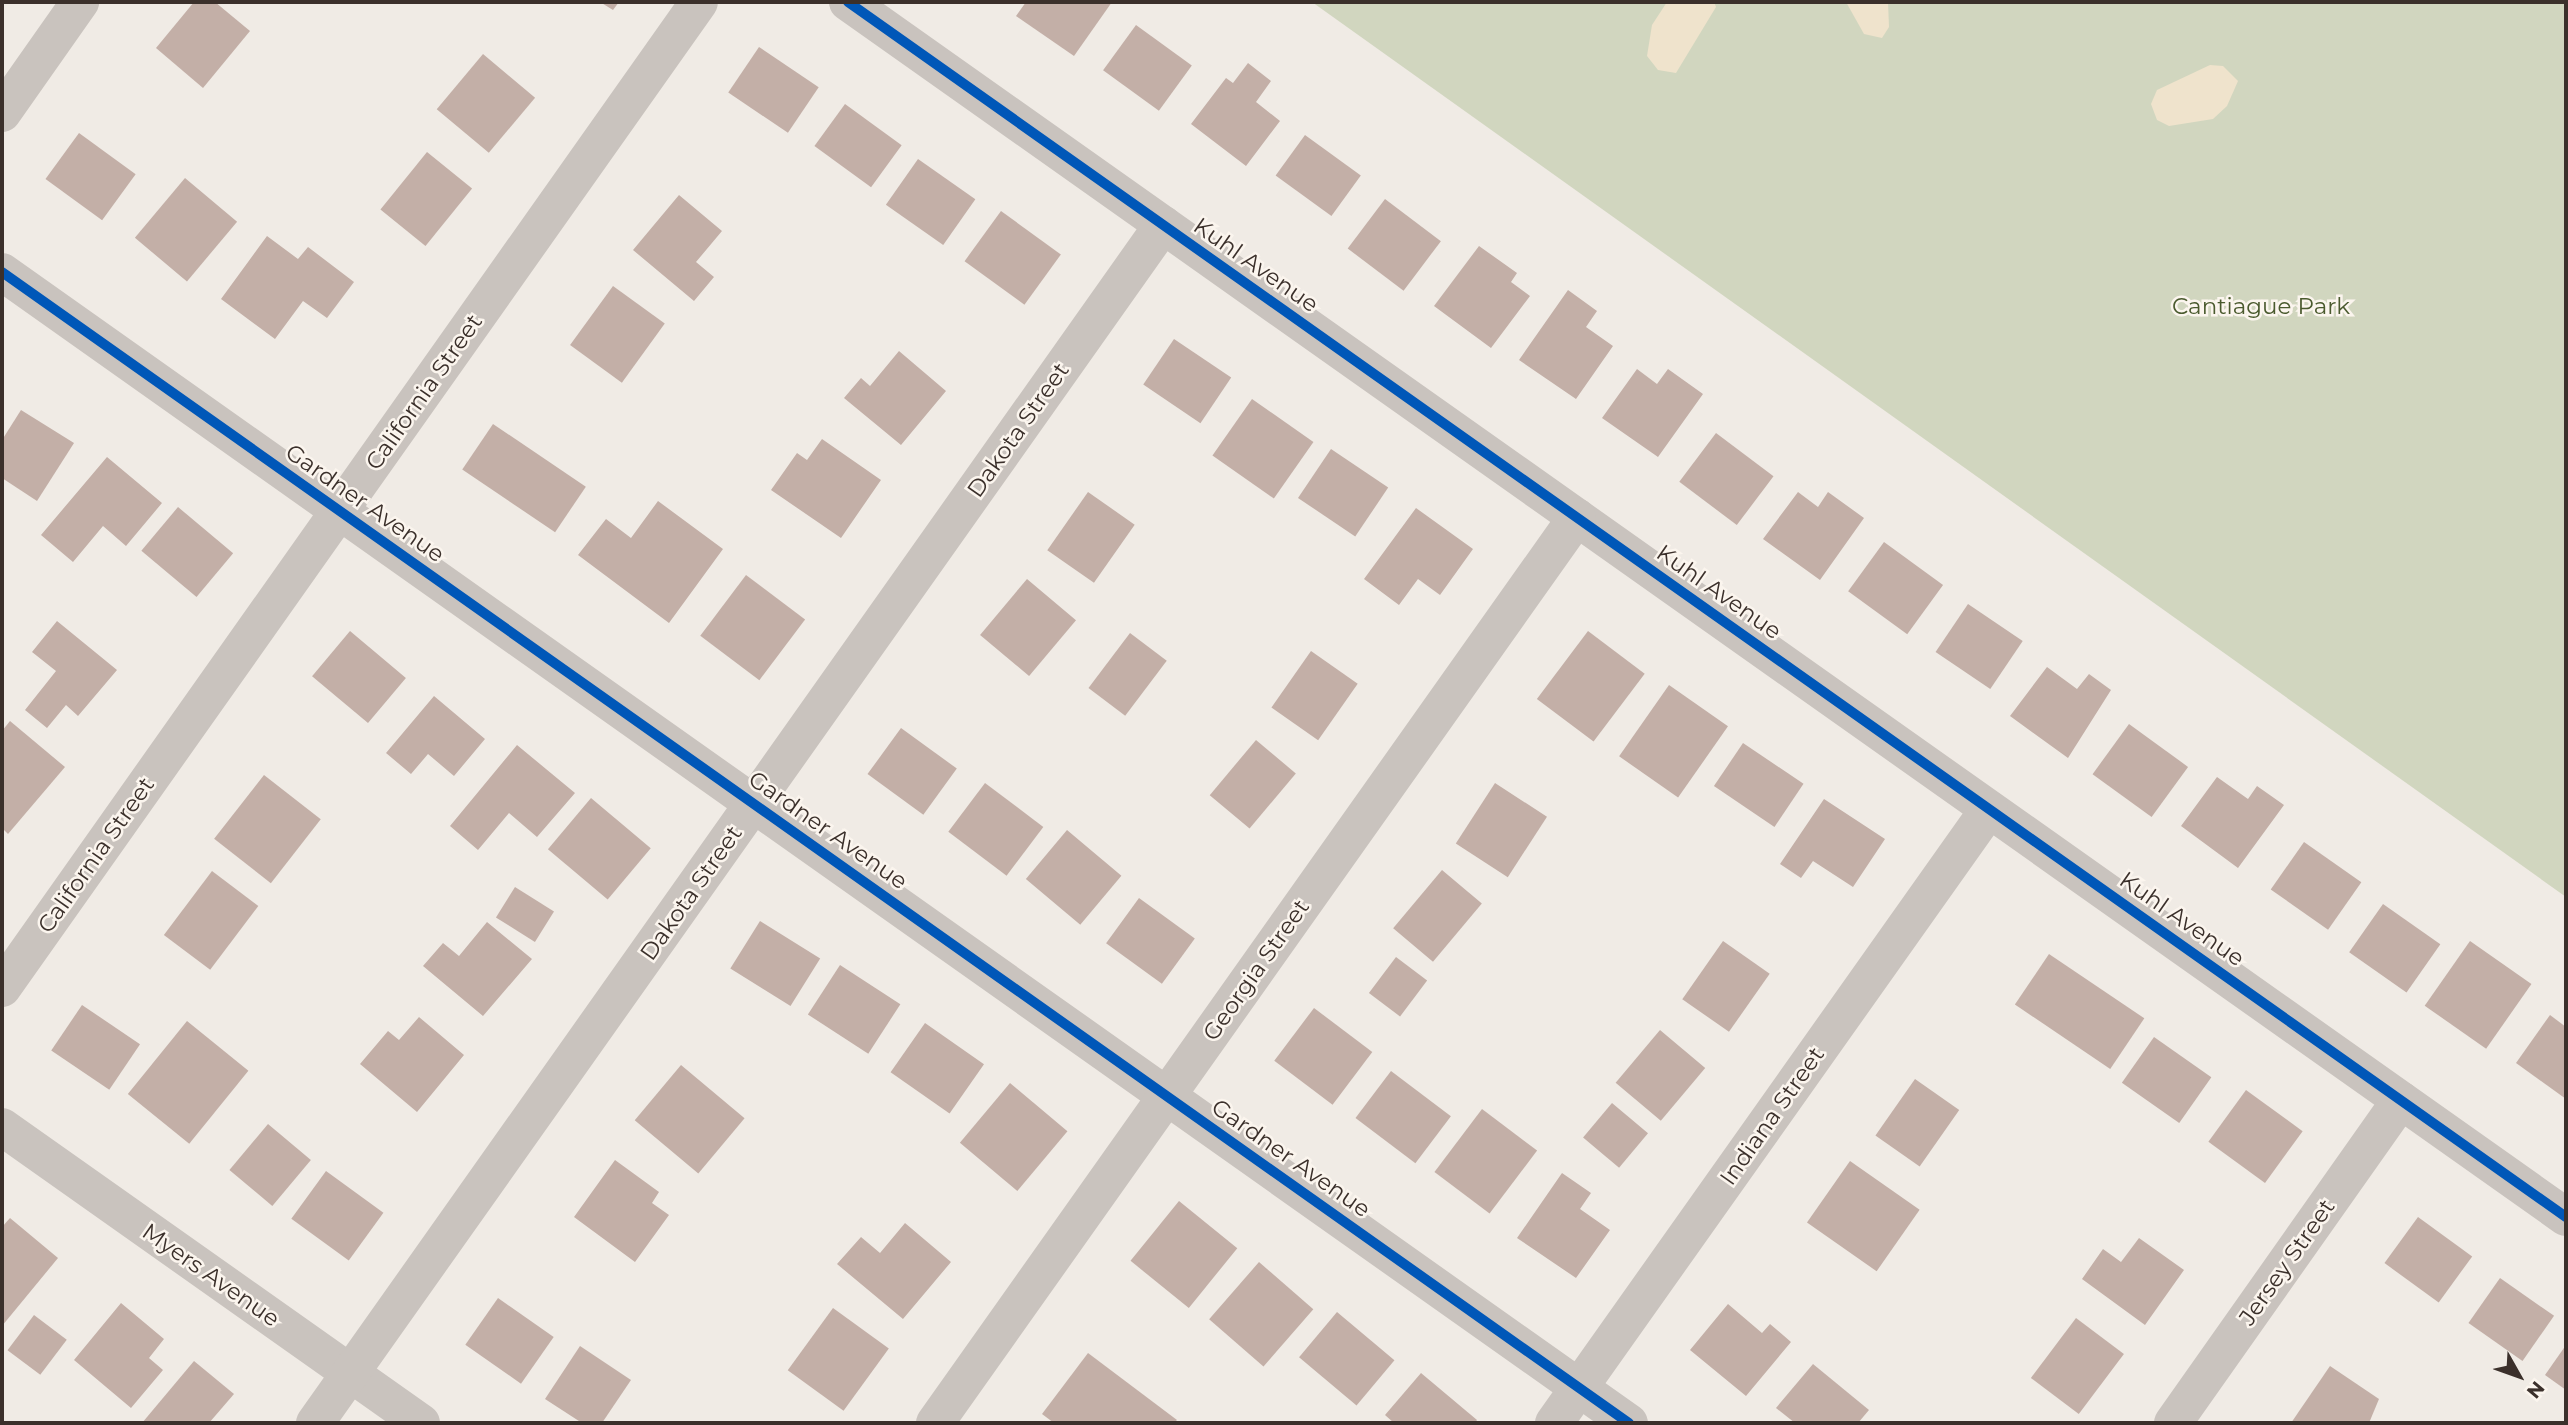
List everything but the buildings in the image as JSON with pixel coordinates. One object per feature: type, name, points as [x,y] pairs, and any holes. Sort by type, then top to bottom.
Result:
[{"type":"street","points":[[2,113],[80,2]]},
{"type":"street","name":"California Street","points":[[2,988],[699,2]]},
{"type":"street","name":"Kuhl Avenue","points":[[848,2],[2566,1217]]},
{"type":"street","name":"Dakota Street","points":[[315,1423],[1163,225]]},
{"type":"street","name":"Gardner Avenue","points":[[2,272],[1629,1423]]},
{"type":"street","name":"Georgia Street","points":[[935,1423],[1577,517]]},
{"type":"street","name":"Indiana Street","points":[[1555,1423],[1989,809]]},
{"type":"street","name":"Jersey Street","points":[[2173,1423],[2401,1100]]},
{"type":"street","name":"Myers Avenue","points":[[2,1127],[421,1423]]},
{"type":"green space","name":"Cantiague Park","points":[[1312,2],[2566,2],[2566,897]]},
{"type":"sand","points":[[1667,2],[1714,2],[1716,7],[1676,73],[1658,70],[1647,56],[1652,25]]},
{"type":"sand","points":[[1846,2],[1888,2],[1889,27],[1882,38],[1864,34]]},
{"type":"sand","points":[[2210,65],[2223,66],[2238,81],[2227,106],[2213,119],[2169,126],[2157,120],[2151,104],[2157,90]]},
{"type":"cycle path","points":[[848,2],[2566,1217]]},
{"type":"cycle path","points":[[2,272],[1629,1423]]}]
